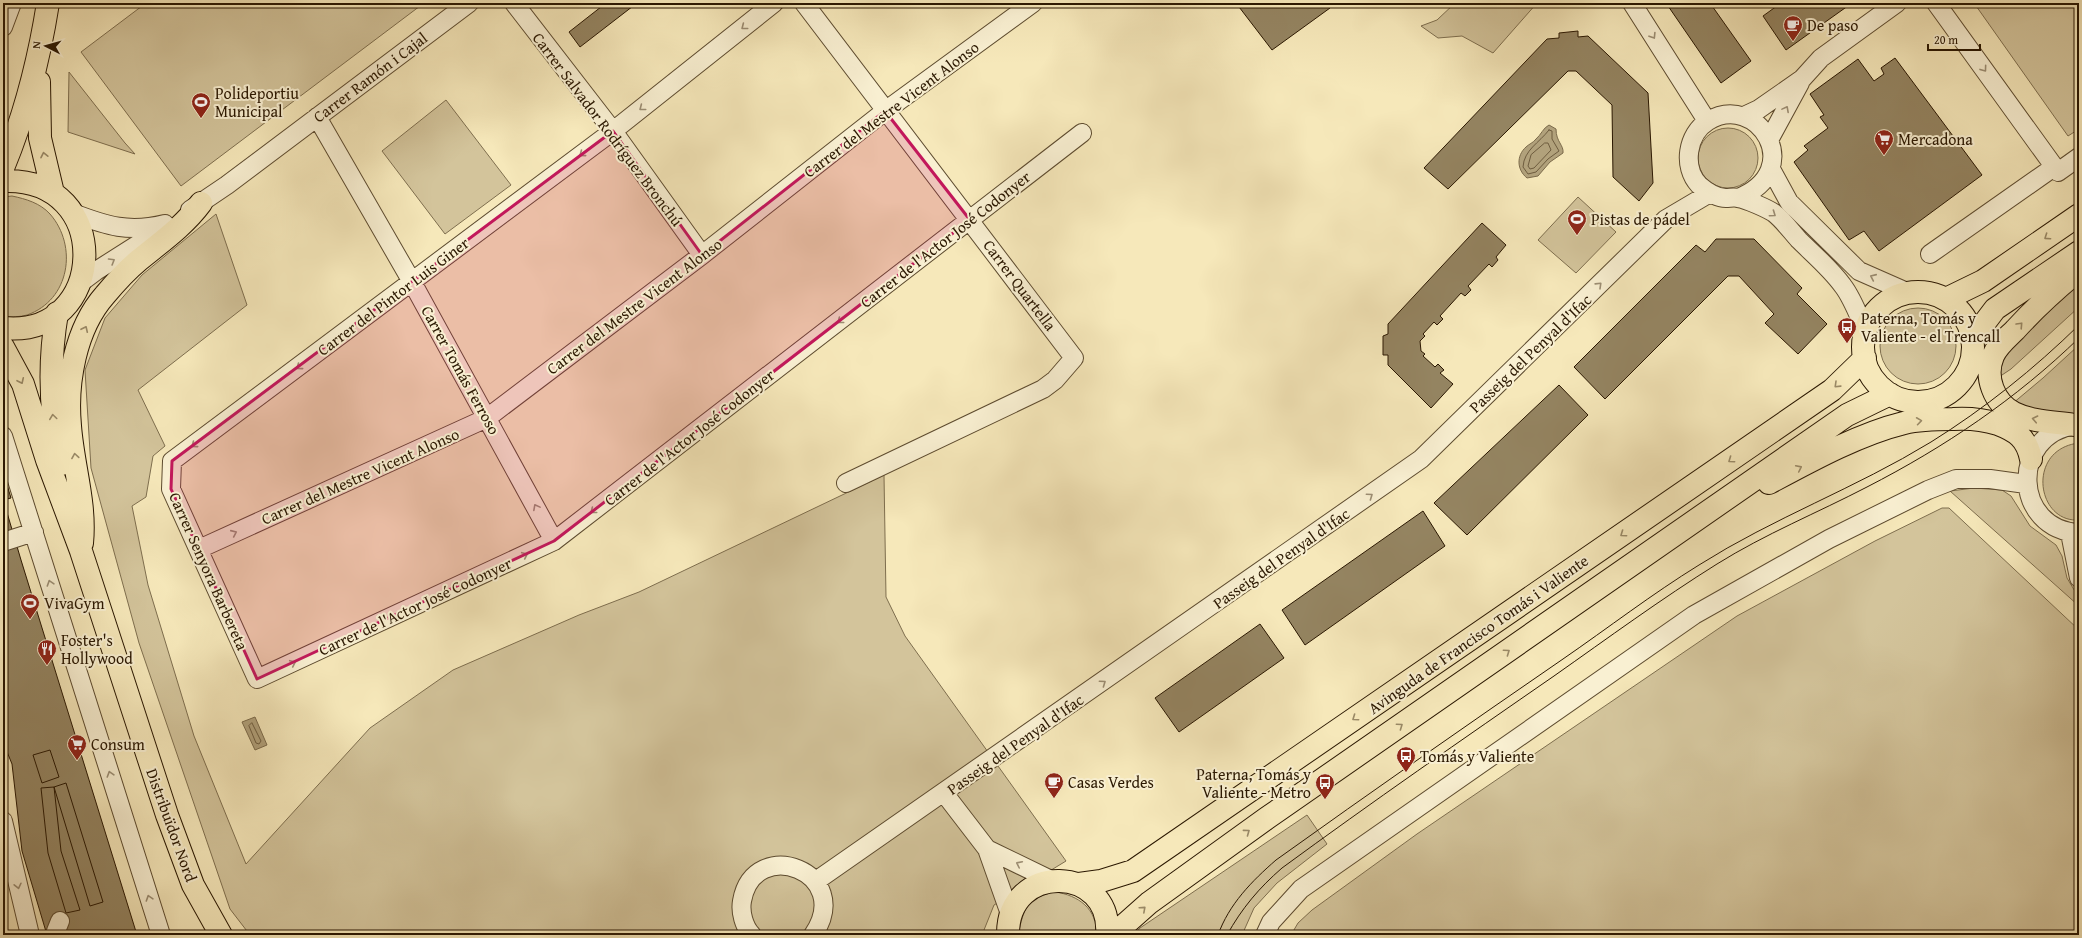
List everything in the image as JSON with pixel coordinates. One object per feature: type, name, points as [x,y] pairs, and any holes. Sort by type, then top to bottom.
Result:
[{"type":"main road","points":[[3,168],[14,142],[40,55],[48,3]]},
{"type":"main road","points":[[40,55],[40,138],[53,193]]},
{"type":"main road","points":[[3,181],[17,180],[36,184],[53,193],[64,202],[73,213],[80,226],[84,240],[84,270],[80,283],[70,300],[57,314],[38,325],[15,330],[3,328]]},
{"type":"main road","points":[[81,550],[84,513],[70,427],[69,397],[78,344],[92,315],[104,296],[137,261],[178,229],[201,203]]},
{"type":"main road","points":[[1946,299],[1983,281],[2079,215]]},
{"type":"main road","points":[[1973,338],[1995,309],[2079,252]]},
{"type":"main road","points":[[2076,425],[2034,419],[2016,414],[2006,409],[1993,391],[1990,379],[1990,367],[1993,355],[2005,341],[2045,298],[2079,270]]},
{"type":"main road","points":[[1909,292],[1928,293],[1946,299],[1959,309],[1968,323],[1973,338],[1973,356],[1969,367],[1956,387],[1941,397],[1924,402],[1906,401],[1890,394],[1874,378],[1865,358],[1866,332],[1872,318],[1882,306],[1895,297],[1909,292]]},
{"type":"main road","points":[[57,314],[52,344],[51,408],[64,477],[81,550]]},
{"type":"main road","points":[[3,347],[23,384],[47,460],[81,550]]},
{"type":"main road","name":"Avinguda de Francisco Tomás i Valiente","points":[[1079,884],[1101,881],[1133,871],[1832,390],[1865,358]]},
{"type":"main road","name":"Avinguda de Francisco Tomás i Valiente","points":[[1114,935],[1149,903],[1267,818],[1847,415],[1890,394]]},
{"type":"main road","points":[[1666,541],[1770,482],[1846,445],[1882,430],[1906,423],[1933,419],[1966,418],[1992,422],[2019,434],[2029,448],[2031,458]]},
{"type":"main road","name":"Distribuïdor Nord","points":[[81,550],[167,816],[193,885],[221,935]]},
{"type":"main road","points":[[1008,935],[1010,914],[1019,898],[1033,886],[1050,880],[1065,880],[1079,884],[1090,892],[1099,902],[1105,914],[1107,935]]},
{"type":"street","points":[[3,27],[12,3]]},
{"type":"street","name":"Carrer Ramón i Cajal","points":[[80,283],[96,271],[136,248],[201,203],[469,3]]},
{"type":"street","name":"Carrer Salvador Rodríguez Bronchú","points":[[514,3],[613,131],[702,255]]},
{"type":"street","name":"Carrer del Pintor Luis Giner","points":[[172,461],[613,131],[774,3]]},
{"type":"street","name":"Carrer Quartella","points":[[804,3],[1074,358],[1055,380],[1043,389],[846,483]]},
{"type":"street","name":"Carrer del Mestre Vicent Alonso","points":[[198,549],[487,418],[702,255],[885,111],[1033,3]]},
{"type":"street","points":[[1632,3],[1707,121]]},
{"type":"street","points":[[1744,116],[1761,128],[1769,140],[1773,154],[1771,169],[1764,182],[1754,192],[1738,198],[1724,198],[1710,193],[1699,184],[1692,174],[1688,159],[1690,145],[1697,131],[1707,121],[1724,115],[1744,116],[1759,109],[1802,79],[1821,58],[1897,3]]},
{"type":"street","points":[[1936,3],[2056,169]]},
{"type":"street","points":[[1769,140],[1802,79]]},
{"type":"street","name":"Carrer Tomás Ferroso","points":[[317,117],[412,282],[554,541]]},
{"type":"street","name":"Carrer de l'Actor José Codonyer","points":[[257,679],[554,541],[1082,134]]},
{"type":"street","points":[[1930,254],[2056,169],[2079,157]]},
{"type":"street","points":[[1771,169],[1789,202],[1859,271],[1909,292]]},
{"type":"street","name":"Passeig del Penyal d'Ifac","points":[[816,881],[1421,460],[1666,219],[1710,193]]},
{"type":"street","points":[[1738,198],[1774,213],[1843,286],[1866,332]]},
{"type":"street","name":"Carrer Ramón i Cajal","points":[[73,213],[112,227],[129,229],[174,222]]},
{"type":"street","points":[[2076,425],[2060,429],[2048,436],[2038,446],[2031,458],[2027,471],[2026,484],[2031,501],[2040,516],[2054,527],[2074,533],[2079,578]]},
{"type":"street","points":[[3,436],[161,935]]},
{"type":"street","name":"Carrer Senyora Barbereta","points":[[172,461],[171,489],[257,679]]},
{"type":"street","points":[[1265,935],[1271,922],[1302,889],[1694,615],[1829,539],[1928,490],[1956,478],[1990,479],[2026,484]]},
{"type":"street","points":[[9,540],[34,532]]},
{"type":"street","points":[[944,793],[987,849],[1010,914]]},
{"type":"street","points":[[3,821],[30,935]]},
{"type":"street","points":[[987,849],[1050,880]]},
{"type":"street","points":[[752,935],[743,920],[741,906],[743,892],[751,879],[763,869],[777,865],[798,868],[805,871],[816,881],[823,895],[824,910],[821,924],[813,935]]},
{"type":"highlighted area","points":[[885,111],[970,220],[554,541],[257,679],[171,489],[172,461],[613,131],[702,255]]},
{"type":"shaded area","name":"Polideportiu Municipal","points":[[146,3],[424,3],[181,186],[81,52]]},
{"type":"shaded area","points":[[1455,3],[1537,3],[1493,53],[1462,36],[1438,38],[1421,26],[1437,20]]},
{"type":"shaded area","points":[[1974,3],[2079,3],[2079,129],[2068,136]]},
{"type":"shaded area","points":[[69,72],[125,143],[135,154],[68,132]]},
{"type":"shaded area","points":[[446,100],[511,185],[445,234],[382,151]]},
{"type":"shaded area","points":[[1722,128],[1734,128],[1750,136],[1756,146],[1758,158],[1756,170],[1750,180],[1734,188],[1722,188],[1706,180],[1698,164],[1698,152],[1706,136]]},
{"type":"shaded area","points":[[12,196],[32,202],[42,207],[50,214],[59,227],[64,241],[66,256],[65,271],[61,285],[53,297],[41,308],[27,315],[18,317],[3,317],[3,197]]},
{"type":"shaded area","name":"Pistas de pádel","points":[[1578,197],[1616,232],[1576,273],[1538,240]]},
{"type":"shaded area","points":[[216,214],[247,305],[138,390],[165,446],[153,456],[146,497],[132,506],[148,585],[194,736],[246,864],[370,728],[453,670],[579,615],[639,592],[884,475],[886,597],[905,636],[1066,861],[994,905],[982,935],[250,935],[230,909],[139,643],[91,468],[85,370],[105,318],[142,275]]},
{"type":"shaded area","points":[[2079,280],[2079,307],[2011,369],[1996,379],[2000,359]]},
{"type":"shaded area","points":[[1918,308],[1932,311],[1945,319],[1953,332],[1956,346],[1953,360],[1945,373],[1932,381],[1918,384],[1904,381],[1891,373],[1883,360],[1880,346],[1883,332],[1891,319],[1904,311]]},
{"type":"shaded area","points":[[2079,345],[2079,413],[2056,415],[2012,404],[2043,378]]},
{"type":"shaded area","points":[[2079,443],[2079,520],[2064,518],[2053,510],[2046,499],[2043,485],[2044,471],[2051,458],[2062,448]]},
{"type":"shaded area","points":[[1974,488],[2002,490],[2011,496],[2030,526],[2056,545],[2062,556],[2067,578],[2079,598],[2079,606],[1950,491]]},
{"type":"shaded area","points":[[1942,508],[1949,508],[2079,630],[2079,935],[1291,935],[1298,923],[1312,910],[1417,834],[1737,616],[1875,541]]},
{"type":"shaded area","points":[[1307,815],[1327,844],[1277,883],[1254,908],[1242,935],[1132,935],[1140,928]]},
{"type":"shaded area","points":[[1055,892],[1071,896],[1085,905],[1094,918],[1096,935],[1018,935],[1022,918],[1032,901],[1045,894]]},
{"type":"water","points":[[1549,125],[1556,129],[1557,137],[1563,153],[1550,162],[1538,176],[1527,178],[1521,171],[1519,159],[1526,147]]},
{"type":"water","points":[[255,717],[267,745],[255,750],[242,722]]},
{"type":"building","points":[[606,3],[637,3],[580,47],[569,32]]},
{"type":"building","points":[[1236,3],[1326,3],[1330,8],[1272,50]]},
{"type":"building","points":[[1666,3],[1710,3],[1751,61],[1721,83]]},
{"type":"building","points":[[1781,3],[1852,3],[1786,50],[1763,16]]},
{"type":"building","points":[[1578,31],[1578,37],[1588,36],[1648,93],[1653,183],[1639,201],[1613,177],[1612,105],[1576,71],[1568,71],[1448,189],[1424,168],[1547,39],[1559,38],[1559,33]]},
{"type":"building","name":"Mercadona","points":[[1895,58],[1982,175],[1879,251],[1864,231],[1849,240],[1794,162],[1808,150],[1804,146],[1828,128],[1820,117],[1824,115],[1810,94],[1858,59],[1874,81],[1884,74],[1881,68]]},
{"type":"building","points":[[1482,223],[1506,245],[1496,257],[1498,260],[1492,267],[1489,264],[1468,286],[1471,290],[1465,296],[1461,293],[1440,316],[1443,319],[1437,325],[1434,322],[1423,334],[1425,336],[1420,341],[1421,351],[1425,354],[1423,356],[1435,367],[1438,364],[1444,370],[1440,373],[1453,384],[1431,408],[1388,365],[1388,355],[1383,355],[1383,336],[1388,334],[1388,324]]},
{"type":"building","points":[[1716,239],[1754,239],[1802,288],[1797,294],[1827,324],[1798,354],[1765,323],[1774,314],[1739,276],[1728,276],[1605,399],[1574,367],[1696,245],[1705,252]]},
{"type":"building","points":[[1559,385],[1588,415],[1467,535],[1434,503]]},
{"type":"building","points":[[3,472],[11,498],[3,500]]},
{"type":"building","points":[[3,499],[137,935],[47,935],[22,851],[12,764],[3,742]]},
{"type":"building","points":[[1423,511],[1445,546],[1305,645],[1282,610]]},
{"type":"building","points":[[1260,624],[1284,658],[1179,732],[1155,698]]},
{"type":"building","points":[[50,750],[59,777],[42,783],[33,755]]},
{"type":"building","points":[[66,783],[103,902],[90,906],[54,787]]},
{"type":"building","points":[[54,787],[61,851],[80,910],[66,913],[48,853],[41,788]]},
{"type":"tram line","points":[[1218,935],[1228,913],[1258,876],[1276,860],[1347,809],[1647,599],[1699,565],[1756,532],[1903,459],[1951,429],[2008,388],[2079,325]]},
{"type":"tram line","points":[[1227,935],[1252,899],[1282,868],[1418,771],[1696,577],[1754,543],[1896,472],[1952,438],[2005,401],[2079,338]]},
{"type":"place","name":"De paso","points":[[1793,42]]},
{"type":"place","name":"Polideportiu Municipal","points":[[201,119]]},
{"type":"place","name":"Mercadona","points":[[1884,156]]},
{"type":"place","name":"Pistas de pádel","points":[[1577,236]]},
{"type":"place","name":"Paterna, Tomás y Valiente - el Trencall","points":[[1847,344]]},
{"type":"place","name":"VivaGym","points":[[30,620]]},
{"type":"place","name":"Foster's Hollywood","points":[[47,666]]},
{"type":"place","name":"Consum","points":[[77,761]]},
{"type":"place","name":"Tomás y Valiente","points":[[1406,773]]},
{"type":"place","name":"Casas Verdes","points":[[1054,799]]},
{"type":"place","name":"Paterna, Tomás y Valiente - Metro","points":[[1325,800]]}]
